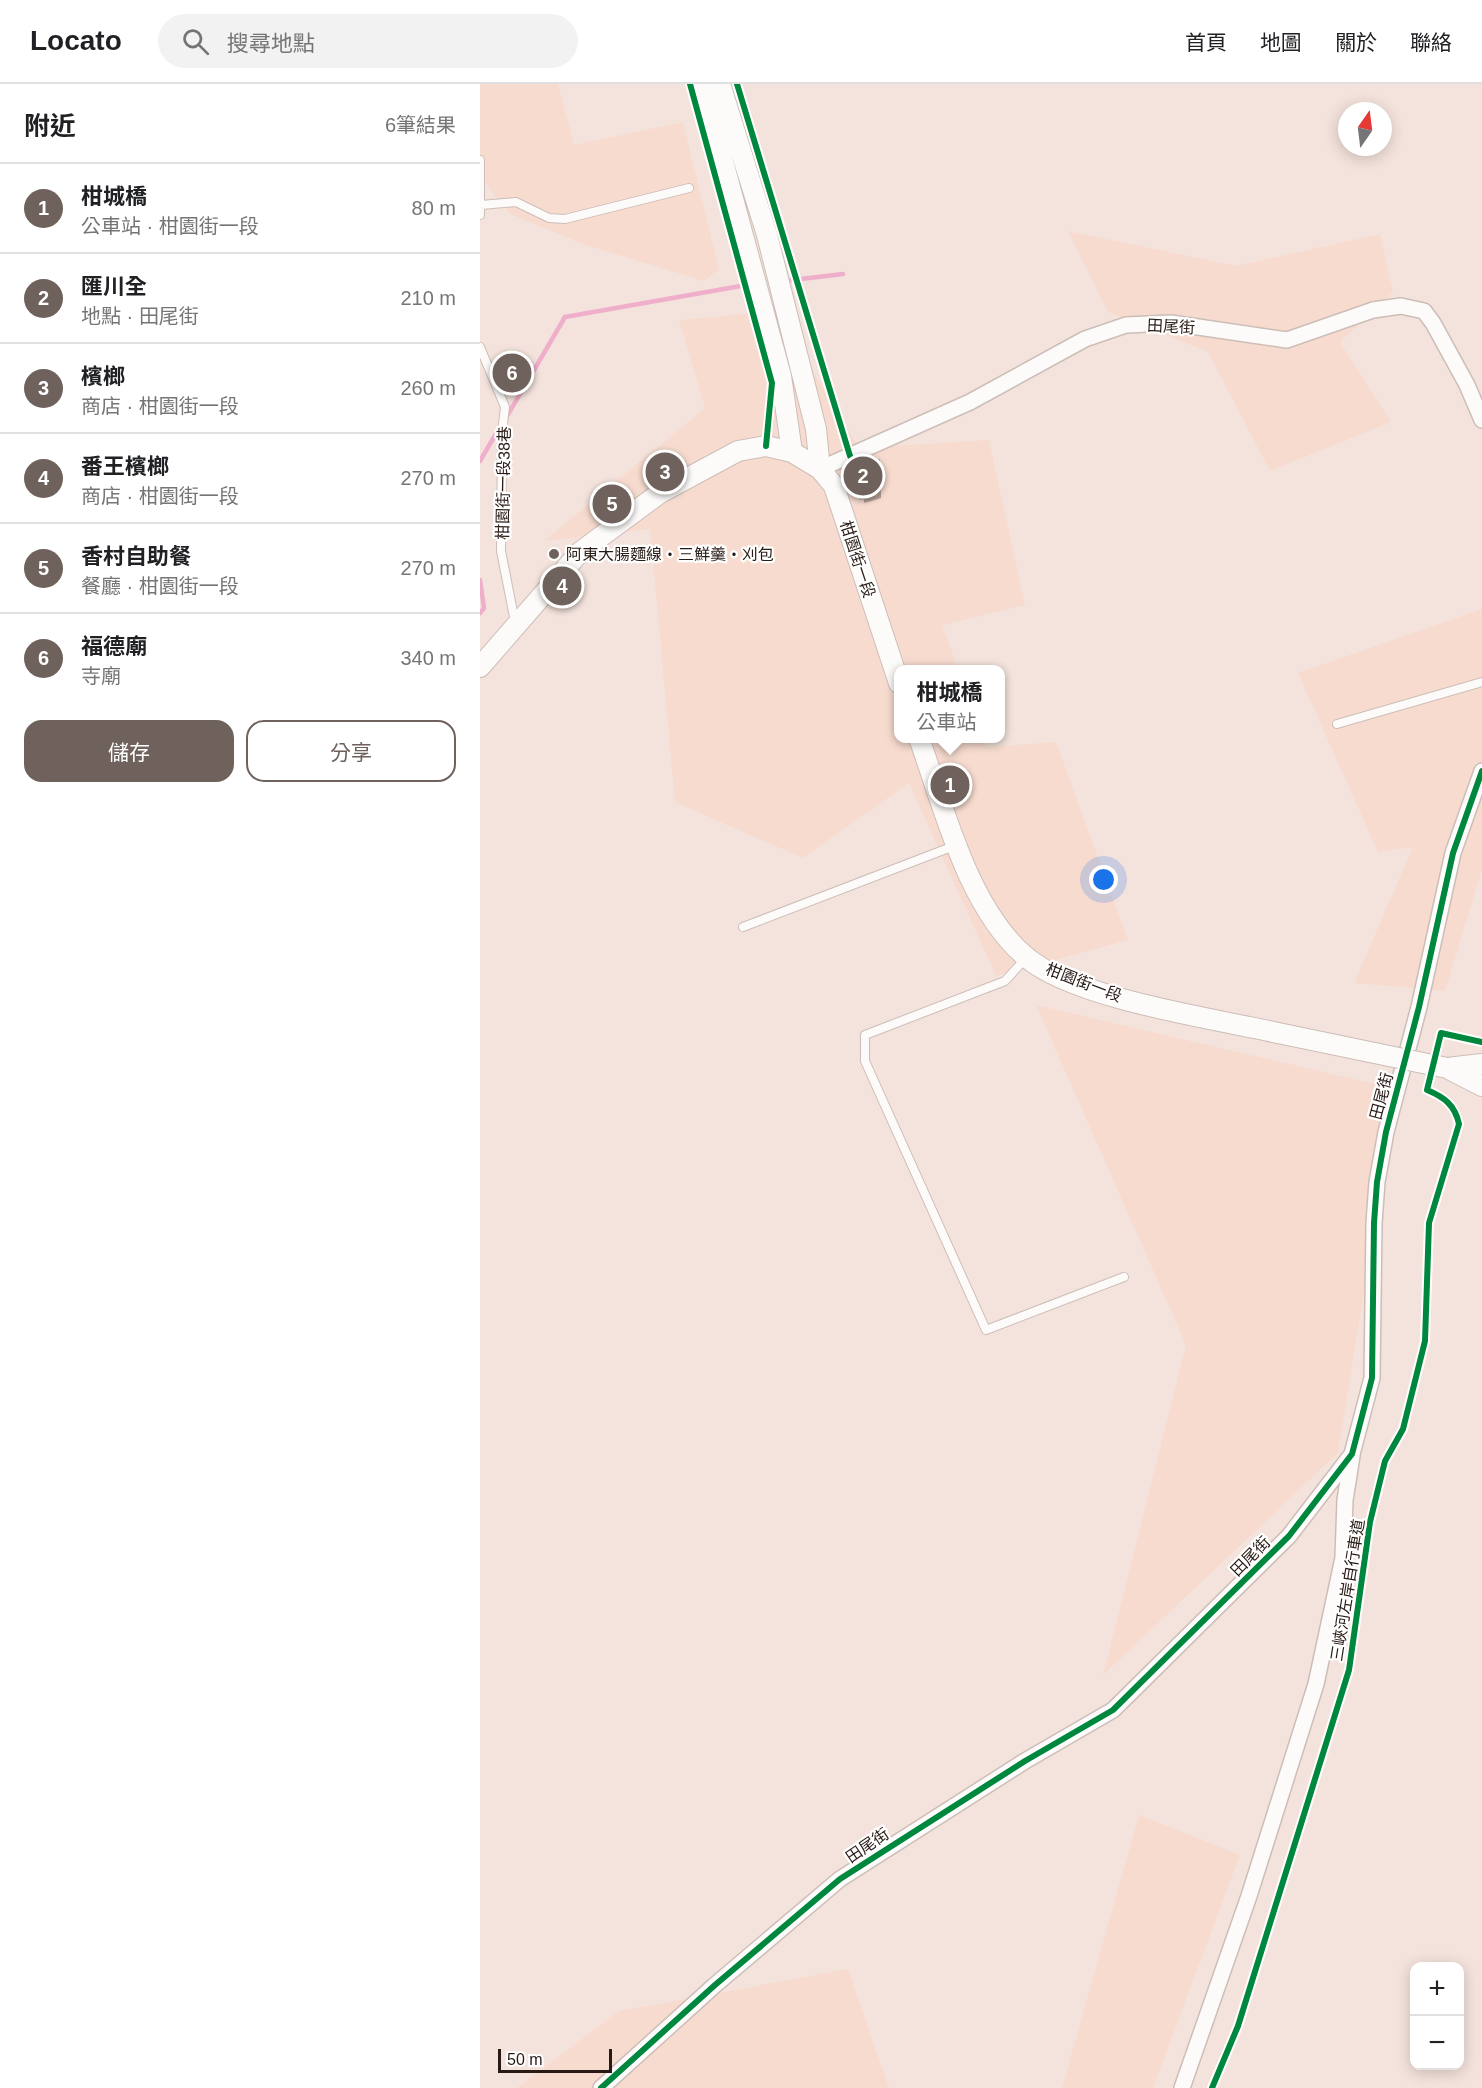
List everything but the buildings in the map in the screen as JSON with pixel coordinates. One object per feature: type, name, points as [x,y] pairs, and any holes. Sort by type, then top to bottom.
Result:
[{"type":"street","points":[[702,84],[781,376],[792,452]]},
{"type":"street","points":[[720,84],[767,235],[816,429],[820,469]]},
{"type":"street","name":"田尾街","points":[[820,469],[970,402],[1085,339],[1126,325],[1171,323],[1287,340],[1373,310],[1401,306],[1424,311],[1439,333],[1482,420]]},
{"type":"street","name":"柑園街一段","points":[[480,667],[580,552],[660,493],[738,452],[766,446],[792,452],[820,469],[834,486],[894,668]]},
{"type":"street","name":"柑園街一段","points":[[921,743],[957,844],[984,903],[1004,933],[1026,958],[1052,973],[1122,998],[1447,1068]]},
{"type":"street","name":"田尾街","points":[[601,2088],[715,1984],[840,1879],[1025,1761],[1113,1710],[1290,1536],[1352,1454],[1372,1378],[1374,1223],[1377,1182],[1386,1132],[1419,1007],[1453,854],[1482,771]]},
{"type":"street","points":[[1447,1068],[1482,1064]]},
{"type":"street","points":[[1447,1068],[1482,1086]]},
{"type":"street","points":[[1182,2088],[1249,1896],[1316,1684],[1343,1558],[1345,1500],[1352,1454]]},
{"type":"lane","points":[[480,160],[480,215]]},
{"type":"lane","points":[[481,204],[516,202],[549,218],[566,219],[689,188]]},
{"type":"lane","name":"柑園街一段38巷","points":[[480,347],[506,406],[502,432],[501,551],[516,623]]},
{"type":"lane","points":[[1337,724],[1482,682]]},
{"type":"lane","points":[[742,927],[957,844]]},
{"type":"lane","points":[[1026,958],[1005,981],[865,1035],[865,1061],[986,1330],[1124,1277]]},
{"type":"shaded area","points":[[480,84],[558,84],[574,145],[683,122],[719,269],[704,281],[586,245],[510,214],[480,177]]},
{"type":"shaded area","points":[[1068,231],[1236,266],[1380,234],[1393,292],[1340,342],[1391,422],[1270,471],[1208,352],[1108,312]]},
{"type":"shaded area","points":[[777,311],[859,448],[989,440],[1025,605],[942,625],[957,665],[894,665],[894,743],[984,743],[986,747],[1056,742],[1128,940],[996,976],[909,783],[803,858],[675,802],[650,529],[544,541],[705,408],[679,320]]},
{"type":"shaded area","points":[[1482,609],[1482,869],[1445,991],[1354,983],[1413,847],[1378,852],[1298,673]]},
{"type":"shaded area","points":[[1036,1005],[1397,1089],[1338,1453],[1103,1675],[1186,1345]]},
{"type":"shaded area","points":[[1139,1815],[1240,1855],[1153,2088],[1062,2088]]},
{"type":"shaded area","points":[[848,1969],[889,2088],[517,2088],[619,2011]]},
{"type":"waterway","points":[[784,281],[843,274]]},
{"type":"waterway","points":[[506,418],[565,317],[752,284]]},
{"type":"waterway","points":[[480,461],[501,425]]},
{"type":"waterway","points":[[480,580],[484,608],[480,613]]},
{"type":"cycle path","points":[[690,84],[772,383],[766,446]]},
{"type":"cycle path","points":[[737,84],[850,456]]},
{"type":"cycle path","points":[[601,2088],[715,1985],[840,1879],[1025,1761],[1113,1710],[1289,1536],[1352,1454],[1372,1378],[1374,1223],[1377,1182],[1386,1132],[1419,1007],[1453,853],[1482,771]]},
{"type":"cycle path","name":"三峽河左岸自行車道","points":[[1212,2088],[1238,2026],[1349,1670],[1370,1522],[1385,1461],[1403,1429],[1425,1341],[1429,1223],[1459,1124],[1452,1107],[1427,1090],[1441,1033],[1482,1042]]},
{"type":"place","name":"福德廟","points":[[512,373]]},
{"type":"place","name":"檳榔","points":[[665,472]]},
{"type":"place","name":"匯川全","points":[[863,476]]},
{"type":"place","name":"香村自助餐","points":[[612,504]]},
{"type":"place","name":"阿東大腸麵線‧三鮮羹‧刈包","points":[[554,554]]},
{"type":"place","name":"番王檳榔","points":[[562,586]]},
{"type":"place","name":"柑城橋","points":[[950,785]]}]
